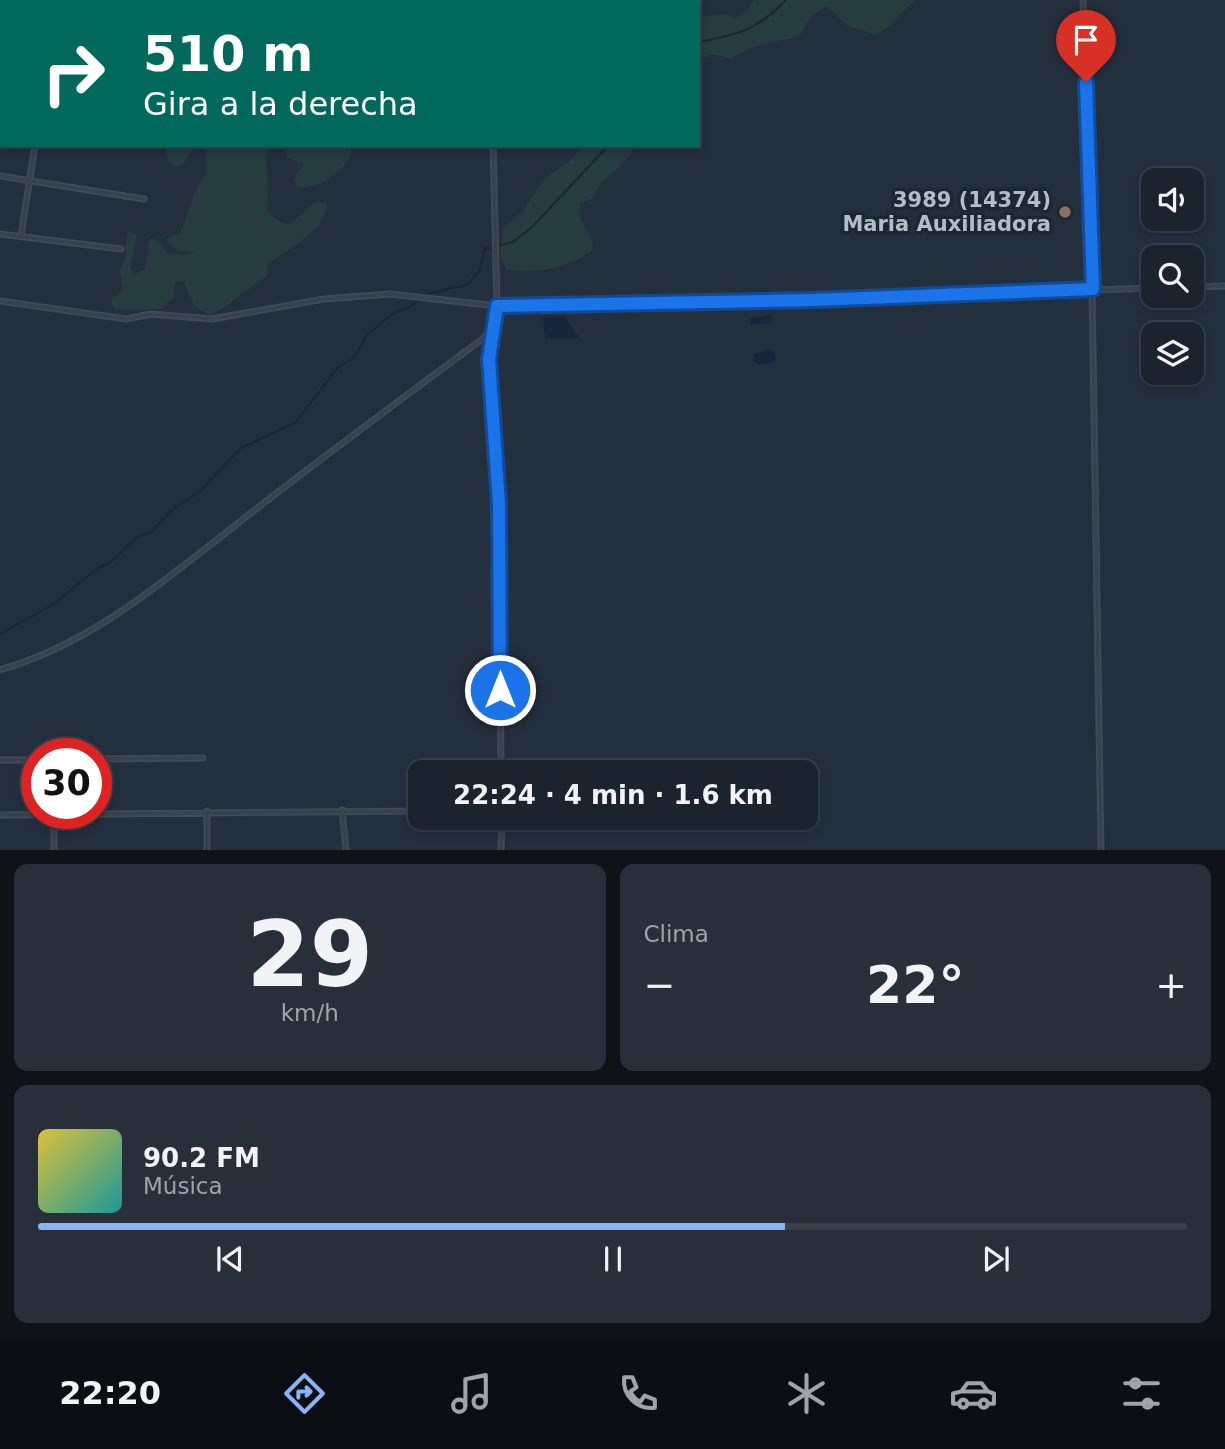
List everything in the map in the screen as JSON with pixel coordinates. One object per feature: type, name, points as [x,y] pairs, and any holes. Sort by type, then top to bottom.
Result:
[{"type":"street","points":[[1083,0],[1093,289],[1101,850]]},
{"type":"street","points":[[21,236],[35,147]]},
{"type":"street","points":[[493,147],[497,306],[491,331],[489,359],[499,504],[501,760]]},
{"type":"street","points":[[0,176],[144,200]]},
{"type":"street","points":[[0,234],[121,249]]},
{"type":"street","points":[[1204,287],[1225,286]]},
{"type":"street","points":[[0,301],[126,319],[151,314],[228,318],[324,299],[390,293],[415,296],[424,300],[497,306],[814,300],[1141,288]]},
{"type":"street","points":[[0,670],[52,652],[137,602],[491,331]]},
{"type":"street","points":[[112,759],[203,758]]},
{"type":"street","points":[[0,760],[21,760]]},
{"type":"street","points":[[342,810],[346,850]]},
{"type":"street","points":[[112,813],[207,811],[261,814],[342,810],[408,811]]},
{"type":"street","points":[[207,811],[207,850]]},
{"type":"street","points":[[0,815],[21,815]]},
{"type":"street","points":[[54,829],[54,850]]},
{"type":"street","points":[[502,830],[502,850]]},
{"type":"green space","points":[[754,0],[917,0],[876,35],[848,26],[826,6],[811,17],[799,36],[750,48],[731,59],[714,54],[700,59],[700,17],[724,14],[736,18],[746,12]]},
{"type":"green space","points":[[165,147],[195,147],[183,164],[175,167],[168,161]]},
{"type":"green space","points":[[205,147],[268,147],[267,211],[278,221],[290,224],[316,201],[327,203],[325,214],[304,239],[267,265],[267,276],[225,307],[209,315],[195,307],[183,281],[175,281],[174,297],[161,309],[116,310],[111,303],[112,298],[123,291],[120,269],[126,258],[129,232],[137,234],[130,267],[134,275],[145,269],[150,238],[158,241],[169,254],[187,255],[194,252],[177,250],[165,239],[180,234],[197,187],[206,174]]},
{"type":"green space","points":[[287,147],[351,147],[347,162],[333,176],[324,182],[305,187],[297,187],[294,179],[304,164],[288,158],[285,150]]},
{"type":"green space","points":[[582,147],[635,147],[602,183],[593,198],[580,203],[581,220],[593,243],[591,251],[572,262],[550,269],[506,269],[500,254],[503,229],[522,212],[546,177],[568,162]]},
{"type":"water","points":[[773,315],[770,323],[750,325],[751,318]]},
{"type":"water","points":[[564,316],[579,338],[545,339],[543,318]]},
{"type":"water","points":[[770,349],[775,354],[775,362],[761,365],[754,363],[754,354]]},
{"type":"waterway","points":[[700,42],[746,30],[766,18],[786,0]]},
{"type":"waterway","points":[[422,295],[467,285],[479,271],[485,249],[513,242],[532,227],[607,147]]},
{"type":"waterway","points":[[0,634],[52,605],[98,568],[112,561],[137,537],[150,533],[171,511],[200,491],[241,448],[296,422],[338,367],[354,358],[367,335],[392,314],[412,306],[418,299]]},
{"type":"place","name":"3989 (14374) Maria Auxiliadora","points":[[1065,212]]},
{"type":"route","points":[[500,690],[499,504],[489,359],[491,331],[497,306],[814,300],[862,296],[1093,289],[1086,82]]}]
